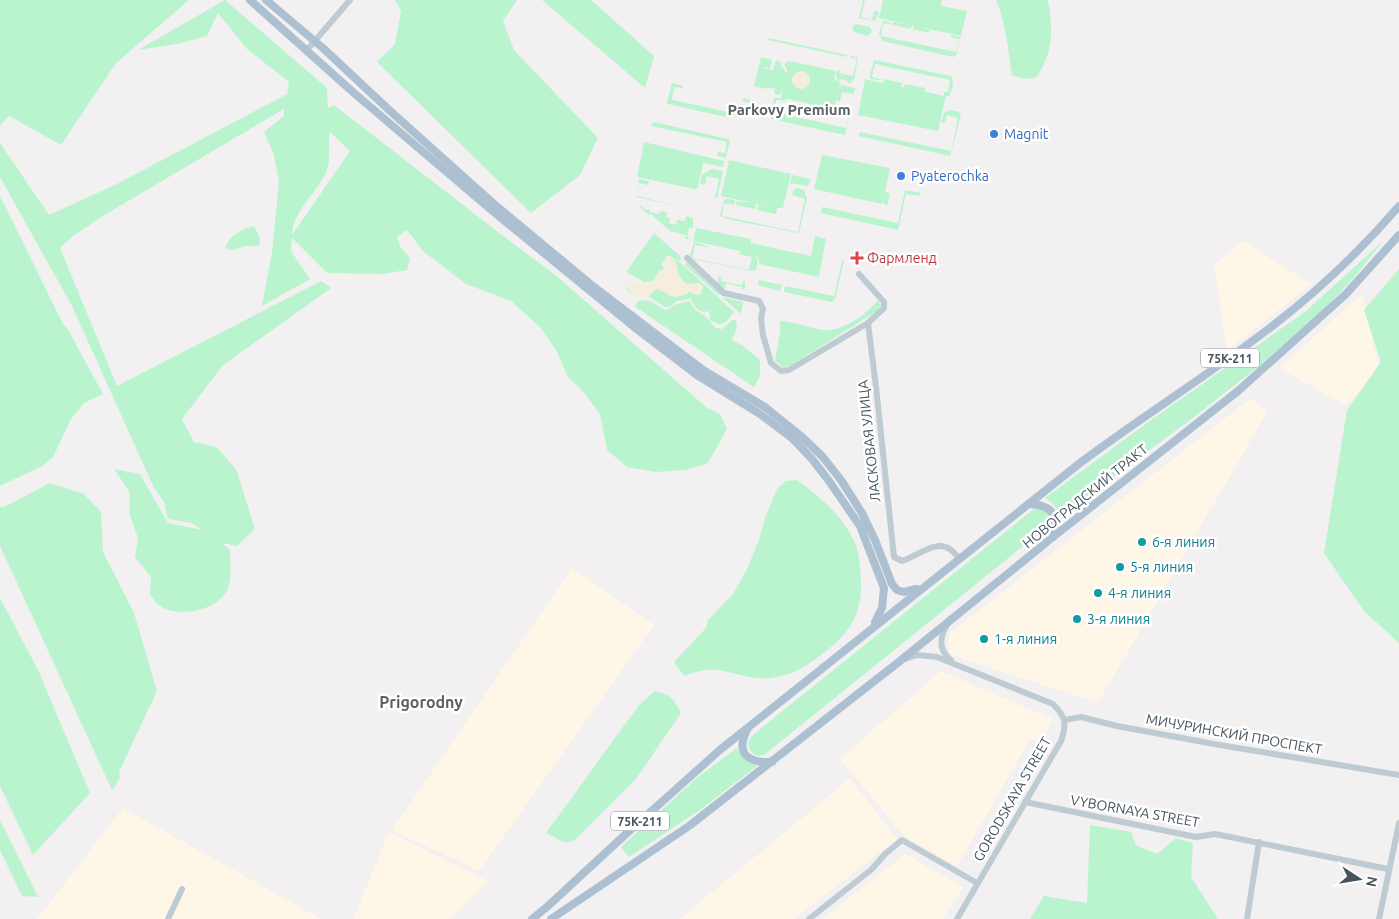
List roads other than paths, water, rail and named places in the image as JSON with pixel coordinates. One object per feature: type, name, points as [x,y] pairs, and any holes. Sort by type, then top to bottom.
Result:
[{"type":"main road","points":[[250,0],[361,100],[489,208],[634,326],[697,375],[760,414],[792,438],[823,473],[860,526],[884,592],[880,614],[870,630]]},
{"type":"main road","points":[[266,0],[494,204],[594,287],[703,370],[764,407],[801,436],[822,456],[862,513],[893,585],[897,590],[904,592],[923,587]]},
{"type":"main road","name":"75К-211","points":[[532,919],[721,748],[1127,428],[1228,360],[1276,323],[1328,279],[1375,234],[1399,206]]},
{"type":"main road","name":"НОВОГРАДСКИЙ ТРАКТ","points":[[551,919],[689,826],[900,662],[1053,537],[1238,391],[1346,294],[1399,235]]},
{"type":"main road","points":[[1029,504],[1039,504],[1048,508],[1054,515],[1056,525],[1053,537]]},
{"type":"main road","points":[[750,726],[744,737],[742,747],[745,755],[752,760],[772,762]]},
{"type":"street","points":[[307,50],[350,0]]},
{"type":"street","points":[[687,258],[698,266],[724,293],[758,301],[762,305],[761,318],[768,355],[771,363],[781,371],[788,370],[868,323],[884,308],[884,302],[859,274]]},
{"type":"street","name":"ЛАСКОВАЯ УЛИЦА","points":[[868,323],[894,557],[902,561],[916,556],[932,546],[939,546],[951,550],[959,559]]},
{"type":"street","points":[[949,622],[940,642],[946,657],[956,664]]},
{"type":"street","points":[[900,662],[908,657],[927,656],[956,664],[1053,704],[1065,720]]},
{"type":"street","name":"МИЧУРИНСКИЙ ПРОСПЕКТ","points":[[1065,720],[1081,717],[1117,726],[1399,775]]},
{"type":"street","name":"GORODSKAYA STREET","points":[[957,919],[1062,741],[1065,720]]},
{"type":"street","name":"VYBORNAYA STREET","points":[[1025,802],[1196,837],[1215,834],[1388,868]]},
{"type":"street","points":[[1379,919],[1399,822]]},
{"type":"street","points":[[809,919],[872,869],[885,854],[902,840],[977,883]]},
{"type":"street","points":[[1247,919],[1259,842]]},
{"type":"street","points":[[168,919],[182,889]]},
{"type":"place","name":"Magnit","points":[[994,134]]},
{"type":"place","name":"Pyaterochka","points":[[901,176]]},
{"type":"place","name":"Фармленд","points":[[857,258]]},
{"type":"place","name":"6-я линия","points":[[1142,542]]},
{"type":"place","name":"5-я линия","points":[[1120,567]]},
{"type":"place","name":"4-я линия","points":[[1098,593]]},
{"type":"place","name":"3-я линия","points":[[1077,619]]},
{"type":"place","name":"1-я линия","points":[[984,639]]},
{"type":"district","name":"Parkovy Premium","points":[[789,109]]},
{"type":"district","name":"Prigorodny","points":[[421,702]]}]
